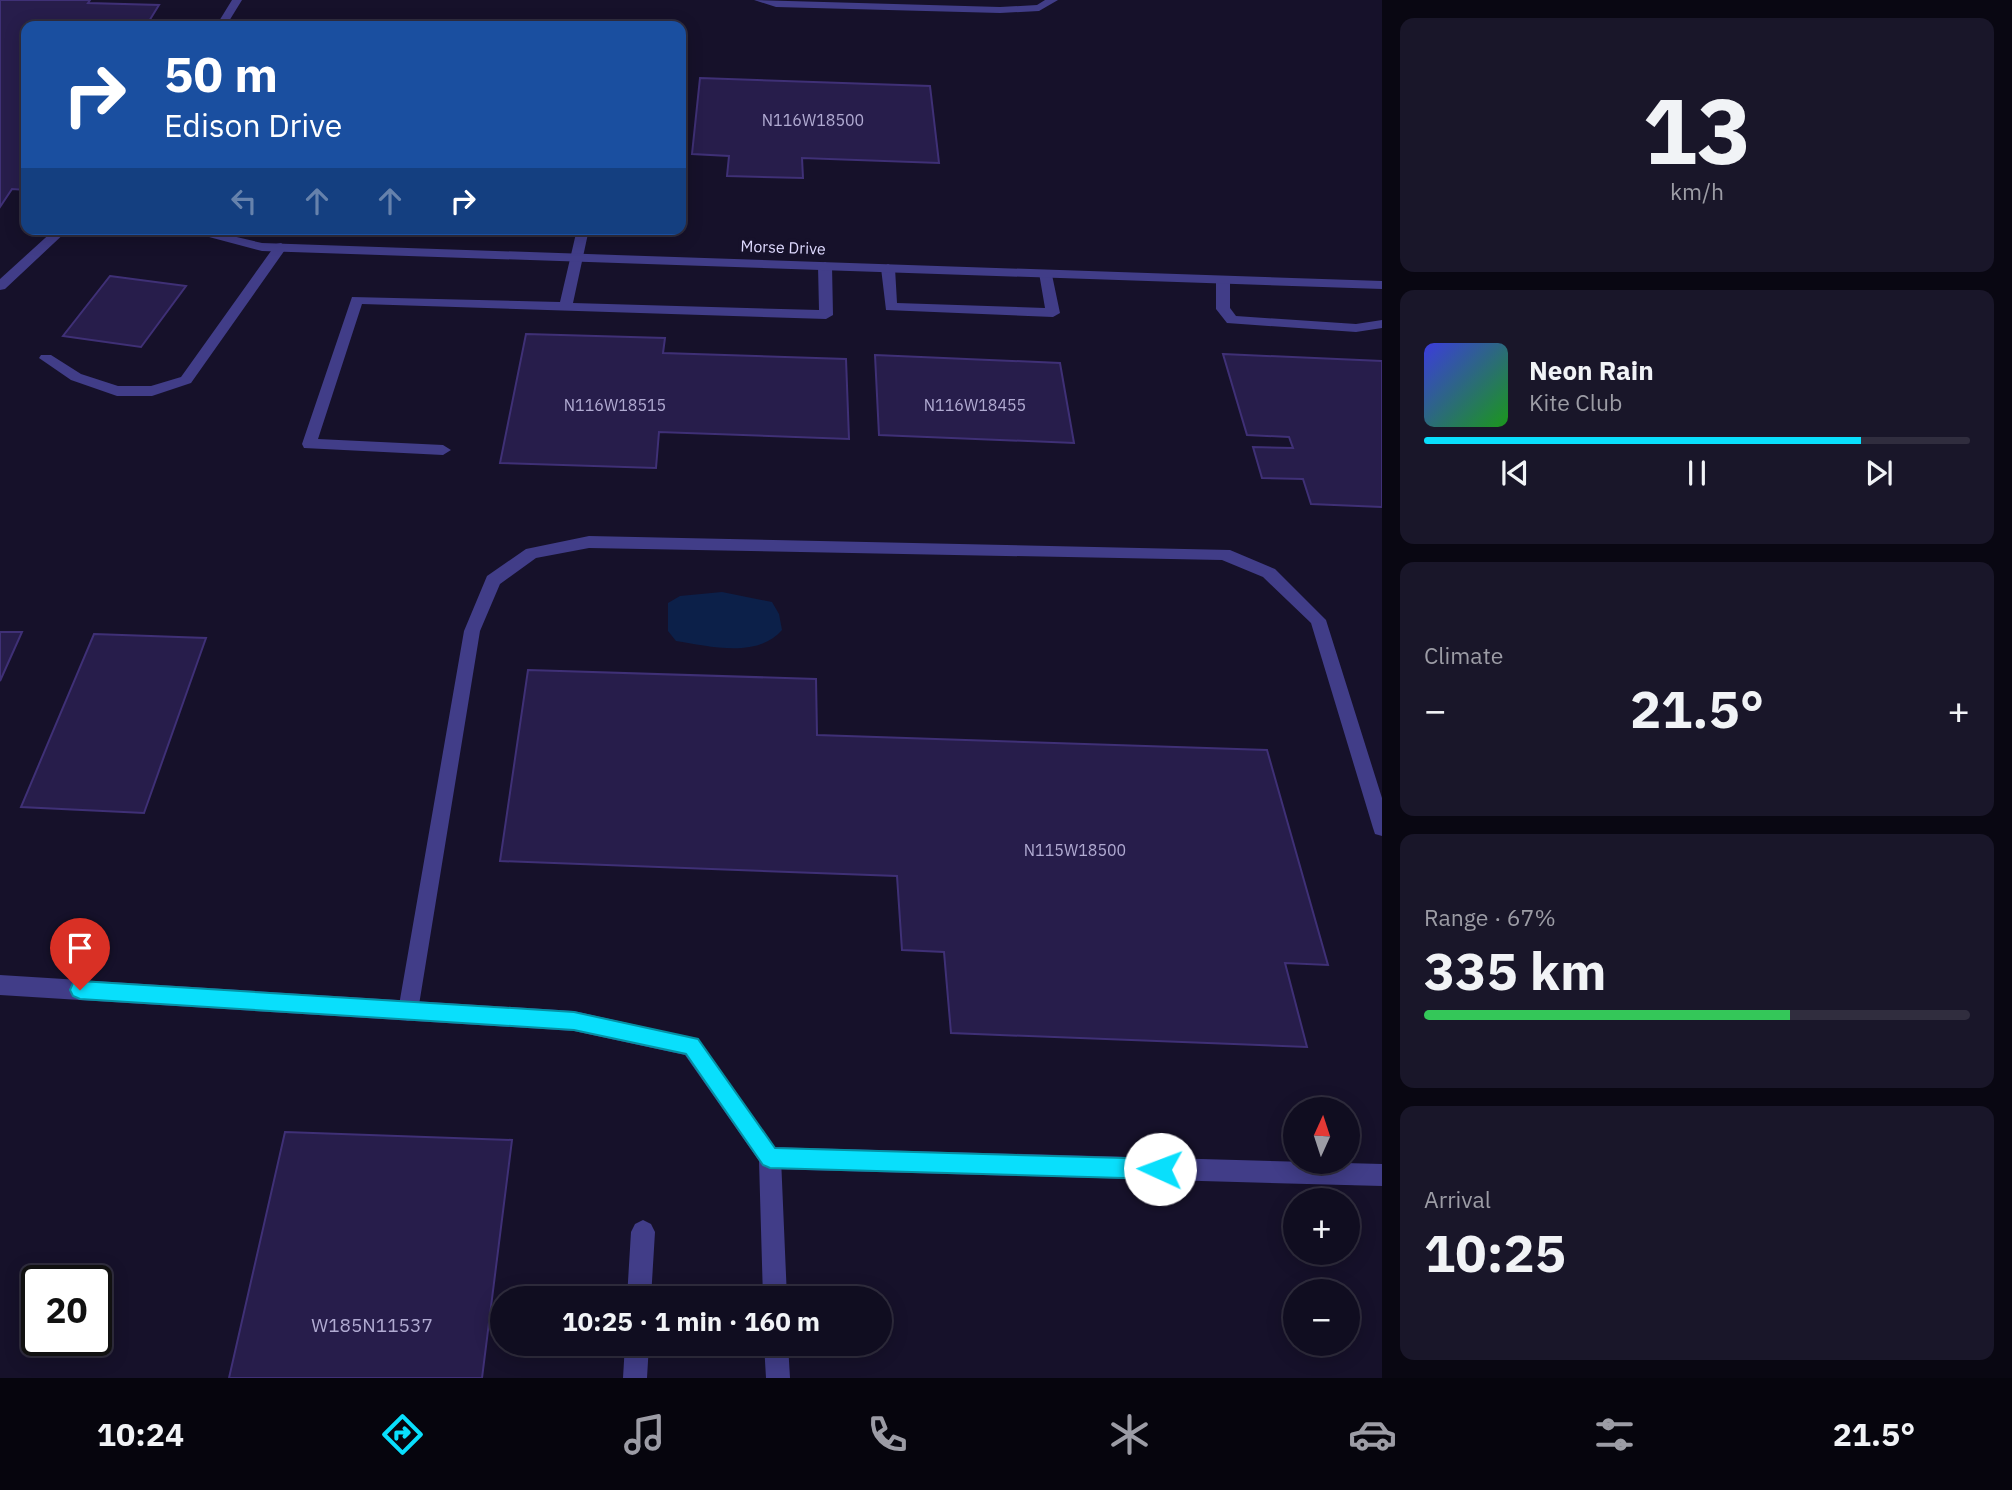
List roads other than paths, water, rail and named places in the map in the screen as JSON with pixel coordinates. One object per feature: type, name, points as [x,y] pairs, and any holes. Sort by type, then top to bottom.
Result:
[{"type":"street","points":[[224,21],[237,0]]},
{"type":"street","points":[[759,0],[776,5],[1000,10],[1039,8],[1053,0]]},
{"type":"street","points":[[0,286],[56,235]]},
{"type":"street","name":"Morse Drive","points":[[211,235],[262,247],[1382,285]]},
{"type":"street","points":[[566,305],[582,235]]},
{"type":"street","points":[[46,358],[85,381],[117,391],[152,391],[186,380],[281,247]]},
{"type":"street","points":[[443,450],[309,444],[357,300],[826,315],[825,266]]},
{"type":"street","points":[[888,268],[891,307],[1053,313],[1046,273]]},
{"type":"street","points":[[1223,279],[1223,309],[1232,320],[1356,328],[1382,324]]},
{"type":"street","points":[[408,1011],[472,631],[493,580],[532,554],[589,542],[1224,554],[1269,573],[1318,620],[1382,828]]},
{"type":"street","points":[[0,985],[574,1021],[691,1046],[770,1158],[775,1286]]},
{"type":"street","points":[[770,1158],[1382,1175]]},
{"type":"street","points":[[640,1286],[643,1232]]},
{"type":"street","points":[[635,1378],[636,1356]]},
{"type":"street","points":[[777,1356],[778,1378]]},
{"type":"water","points":[[722,592],[772,602],[779,614],[782,630],[760,645],[746,648],[676,641],[668,631],[668,603],[680,596]]}]
